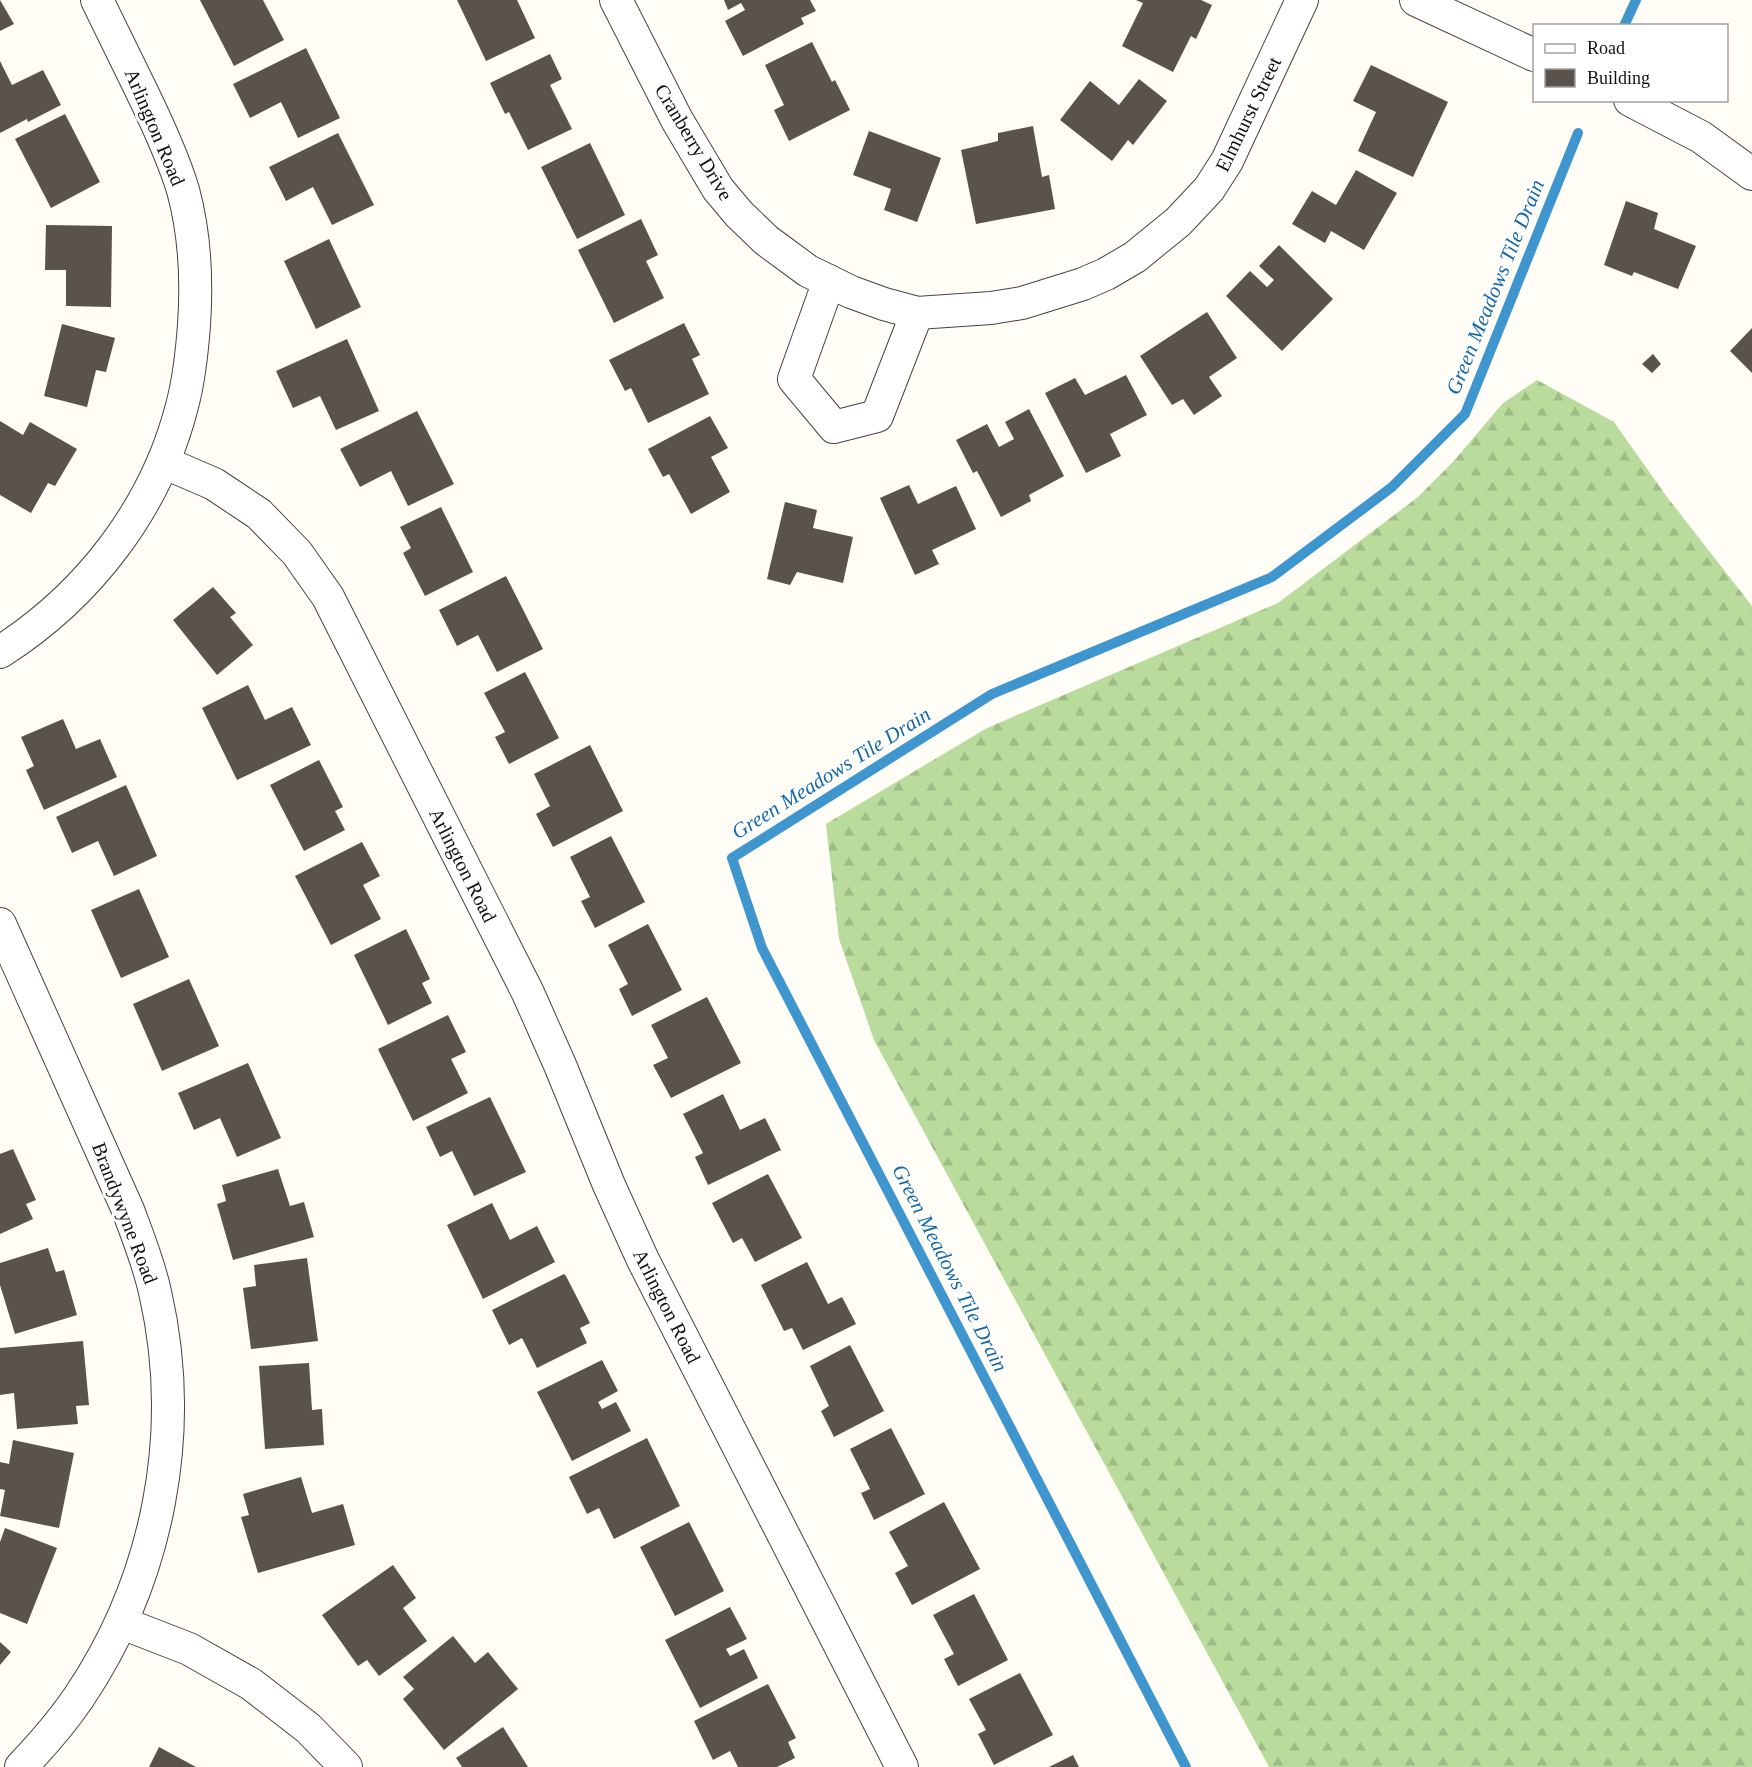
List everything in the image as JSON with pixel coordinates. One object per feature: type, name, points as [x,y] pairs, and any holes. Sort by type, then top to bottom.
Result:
[{"type":"street","name":"Arlington Road","points":[[97,0],[166,143],[183,190],[191,228],[196,290],[191,356],[182,406],[163,462],[214,484],[259,514],[297,553],[328,597],[528,993],[643,1260],[902,1767]]},
{"type":"street","name":"Cranberry Drive","points":[[616,0],[677,120],[718,189],[739,214],[766,240],[808,271],[884,304],[917,313]]},
{"type":"street","name":"Elmhurst Street","points":[[917,313],[1011,305],[1083,284],[1135,257],[1179,222],[1209,189],[1227,161],[1302,0]]},
{"type":"street","points":[[1416,0],[1533,55]]},
{"type":"street","points":[[1634,102],[1701,137],[1752,174]]},
{"type":"street","points":[[829,280],[794,379],[834,427],[877,416],[917,313]]},
{"type":"street","points":[[0,652],[58,608],[93,573],[117,543],[144,501],[163,462]]},
{"type":"street","name":"Brandywyne Road","points":[[0,924],[128,1210],[143,1250],[155,1291],[168,1376],[169,1418],[160,1504],[138,1583],[122,1623],[79,1698],[53,1732],[21,1767]]},
{"type":"street","points":[[122,1623],[189,1649],[251,1684],[308,1728],[346,1767]]},
{"type":"green space","points":[[1537,380],[1614,422],[1667,497],[1752,606],[1752,1767],[1269,1767],[874,1040],[839,939],[826,824],[987,728],[1278,603],[1418,497],[1454,461],[1502,404]]},
{"type":"building","points":[[0,0],[14,24],[0,31]]},
{"type":"building","points":[[200,0],[263,0],[284,40],[234,66]]},
{"type":"building","points":[[457,0],[517,0],[535,38],[486,61]]},
{"type":"building","points":[[724,0],[810,0],[816,11],[801,18],[804,24],[743,56],[725,21],[745,10],[741,3],[728,10]]},
{"type":"building","points":[[1136,0],[1201,0],[1212,5],[1196,39],[1191,36],[1173,72],[1122,46],[1143,3]]},
{"type":"building","points":[[812,42],[832,82],[835,80],[850,110],[789,141],[774,110],[784,105],[765,65]]},
{"type":"building","points":[[306,48],[340,118],[298,138],[281,102],[250,118],[233,84]]},
{"type":"building","points":[[550,54],[562,79],[550,85],[572,129],[528,150],[509,112],[505,114],[490,83]]},
{"type":"building","points":[[0,61],[12,85],[43,70],[61,105],[0,133]]},
{"type":"building","points":[[1371,65],[1448,102],[1413,177],[1358,151],[1376,112],[1353,101]]},
{"type":"building","points":[[1139,79],[1167,101],[1133,145],[1128,140],[1112,161],[1060,120],[1090,81],[1119,105]]},
{"type":"building","points":[[65,114],[100,182],[51,208],[15,139]]},
{"type":"building","points":[[1033,126],[1042,177],[1049,175],[1055,209],[976,224],[961,150],[998,141],[998,133]]},
{"type":"building","points":[[869,131],[941,158],[917,222],[884,210],[891,189],[853,175]]},
{"type":"building","points":[[338,133],[374,205],[332,225],[313,187],[286,201],[269,167]]},
{"type":"building","points":[[590,143],[625,215],[577,239],[541,167]]},
{"type":"building","points":[[1356,170],[1397,193],[1364,250],[1331,231],[1325,243],[1292,224],[1312,191],[1336,205]]},
{"type":"building","points":[[1626,201],[1658,213],[1654,229],[1696,246],[1678,289],[1634,272],[1632,276],[1604,265]]},
{"type":"building","points":[[641,219],[658,255],[646,261],[664,298],[614,323],[578,250]]},
{"type":"building","points":[[46,225],[112,226],[111,307],[66,306],[66,270],[45,270]]},
{"type":"building","points":[[329,239],[361,307],[316,329],[284,261]]},
{"type":"building","points":[[1279,245],[1333,299],[1282,351],[1226,296],[1250,271],[1267,287],[1274,280],[1259,266]]},
{"type":"building","points":[[1207,312],[1237,358],[1209,377],[1222,396],[1194,415],[1183,399],[1172,405],[1140,356]]},
{"type":"building","points":[[684,323],[700,355],[692,359],[709,394],[648,423],[631,388],[625,391],[609,360]]},
{"type":"building","points":[[62,324],[115,338],[106,372],[96,370],[87,407],[44,396]]},
{"type":"building","points":[[1752,328],[1752,373],[1730,351]]},
{"type":"building","points":[[347,339],[379,411],[336,430],[320,396],[293,408],[276,371]]},
{"type":"building","points":[[1653,354],[1661,364],[1652,373],[1642,364]]},
{"type":"building","points":[[1126,375],[1147,415],[1110,434],[1121,456],[1086,473],[1045,393],[1075,378],[1085,395]]},
{"type":"building","points":[[1029,409],[1064,476],[1029,495],[1031,501],[1001,517],[977,471],[973,473],[956,440],[987,424],[999,447],[1014,439],[1005,422]]},
{"type":"building","points":[[417,411],[454,484],[408,506],[391,471],[360,487],[340,449]]},
{"type":"building","points":[[710,416],[728,448],[711,457],[730,492],[691,514],[669,474],[663,477],[648,449]]},
{"type":"building","points":[[0,421],[23,435],[30,422],[77,449],[55,486],[48,483],[31,513],[0,495]]},
{"type":"building","points":[[909,485],[918,504],[956,486],[976,529],[932,550],[939,564],[915,575],[880,498]]},
{"type":"building","points":[[785,502],[817,510],[813,528],[853,537],[843,583],[797,572],[790,585],[767,579]]},
{"type":"building","points":[[441,507],[473,572],[425,596],[403,553],[411,548],[400,527]]},
{"type":"building","points":[[506,576],[543,649],[497,672],[478,635],[457,646],[439,610]]},
{"type":"building","points":[[213,587],[236,613],[230,617],[253,645],[217,675],[173,620]]},
{"type":"building","points":[[525,672],[559,738],[509,764],[495,737],[505,732],[484,693]]},
{"type":"building","points":[[248,685],[265,720],[292,707],[311,745],[237,780],[202,708]]},
{"type":"building","points":[[63,719],[76,749],[100,739],[117,777],[44,810],[26,770],[34,766],[21,737]]},
{"type":"building","points":[[590,745],[623,811],[553,847],[536,814],[550,806],[534,774]]},
{"type":"building","points":[[319,760],[343,807],[335,811],[345,830],[304,851],[270,785]]},
{"type":"building","points":[[126,785],[157,856],[114,876],[98,841],[72,853],[56,817]]},
{"type":"building","points":[[611,836],[645,902],[595,928],[581,901],[590,897],[570,857]]},
{"type":"building","points":[[362,842],[380,876],[363,885],[381,919],[331,945],[295,876]]},
{"type":"building","points":[[139,889],[169,957],[121,978],[91,910]]},
{"type":"building","points":[[648,924],[682,990],[632,1016],[619,989],[628,984],[608,945]]},
{"type":"building","points":[[406,929],[430,979],[422,983],[432,1003],[388,1025],[354,955]]},
{"type":"building","points":[[189,979],[219,1046],[162,1071],[133,1004]]},
{"type":"building","points":[[707,997],[741,1063],[671,1098],[653,1065],[668,1058],[651,1025]]},
{"type":"building","points":[[448,1015],[466,1052],[451,1059],[468,1093],[413,1121],[378,1049]]},
{"type":"building","points":[[248,1063],[281,1138],[237,1157],[220,1118],[194,1130],[178,1093]]},
{"type":"building","points":[[723,1094],[740,1130],[765,1118],[781,1150],[708,1185],[695,1157],[703,1153],[683,1114]]},
{"type":"building","points":[[490,1097],[526,1172],[474,1196],[452,1151],[440,1157],[426,1127]]},
{"type":"building","points":[[13,1149],[36,1200],[26,1204],[33,1219],[0,1234],[0,1154]]},
{"type":"building","points":[[278,1169],[290,1206],[304,1202],[314,1237],[233,1260],[217,1204],[226,1201],[222,1185]]},
{"type":"building","points":[[768,1174],[802,1238],[755,1262],[742,1238],[733,1243],[712,1203]]},
{"type":"building","points":[[492,1203],[510,1240],[537,1226],[555,1262],[483,1299],[447,1225]]},
{"type":"building","points":[[48,1248],[56,1272],[64,1270],[77,1315],[15,1334],[0,1285],[0,1263]]},
{"type":"building","points":[[307,1258],[318,1341],[251,1349],[243,1288],[256,1286],[254,1265]]},
{"type":"building","points":[[807,1262],[828,1304],[842,1297],[856,1324],[803,1350],[792,1328],[784,1331],[761,1285]]},
{"type":"building","points":[[564,1274],[590,1323],[580,1328],[587,1343],[537,1368],[522,1338],[509,1345],[492,1310]]},
{"type":"building","points":[[83,1341],[89,1405],[76,1406],[78,1424],[17,1429],[14,1393],[0,1395],[0,1348]]},
{"type":"building","points":[[850,1345],[884,1411],[834,1437],[821,1411],[829,1406],[810,1366]]},
{"type":"building","points":[[602,1360],[618,1391],[598,1402],[602,1409],[616,1402],[631,1431],[572,1461],[537,1392]]},
{"type":"building","points":[[309,1363],[312,1410],[322,1409],[324,1445],[265,1449],[259,1366]]},
{"type":"building","points":[[891,1428],[925,1494],[874,1520],[861,1493],[870,1489],[850,1449]]},
{"type":"building","points":[[647,1438],[680,1506],[614,1539],[599,1508],[587,1514],[569,1477]]},
{"type":"building","points":[[13,1440],[74,1453],[59,1528],[0,1516],[5,1490],[0,1489],[0,1462],[9,1464]]},
{"type":"building","points":[[301,1477],[312,1513],[343,1504],[355,1545],[258,1573],[241,1517],[249,1515],[243,1494]]},
{"type":"building","points":[[944,1502],[980,1569],[912,1605],[895,1573],[908,1566],[889,1532]]},
{"type":"building","points":[[689,1522],[724,1591],[675,1616],[640,1547]]},
{"type":"building","points":[[5,1528],[57,1548],[27,1624],[0,1613],[0,1542]]},
{"type":"building","points":[[393,1565],[416,1598],[403,1608],[427,1641],[379,1676],[367,1660],[358,1666],[322,1615]]},
{"type":"building","points":[[974,1594],[1008,1660],[958,1686],[944,1659],[954,1654],[933,1615]]},
{"type":"building","points":[[730,1607],[747,1639],[726,1649],[730,1656],[744,1649],[758,1678],[700,1708],[665,1640]]},
{"type":"building","points":[[453,1636],[475,1663],[488,1652],[518,1689],[444,1750],[403,1699],[414,1689],[403,1677]]},
{"type":"building","points":[[0,1642],[11,1652],[0,1665]]},
{"type":"building","points":[[1020,1673],[1053,1735],[994,1765],[978,1734],[986,1730],[969,1699]]},
{"type":"building","points":[[768,1684],[796,1738],[788,1742],[795,1758],[777,1767],[738,1767],[730,1751],[713,1760],[694,1721]]},
{"type":"building","points":[[503,1727],[528,1767],[462,1767],[456,1758]]},
{"type":"building","points":[[159,1747],[196,1767],[149,1767]]},
{"type":"building","points":[[1073,1755],[1079,1767],[1049,1767]]},
{"type":"waterway","name":"Green Meadows Tile Drain","points":[[1625,24],[1636,0]]},
{"type":"waterway","name":"Green Meadows Tile Drain","points":[[1186,1767],[762,948],[732,858],[992,694],[1272,577],[1392,487],[1465,414],[1578,133]]}]
